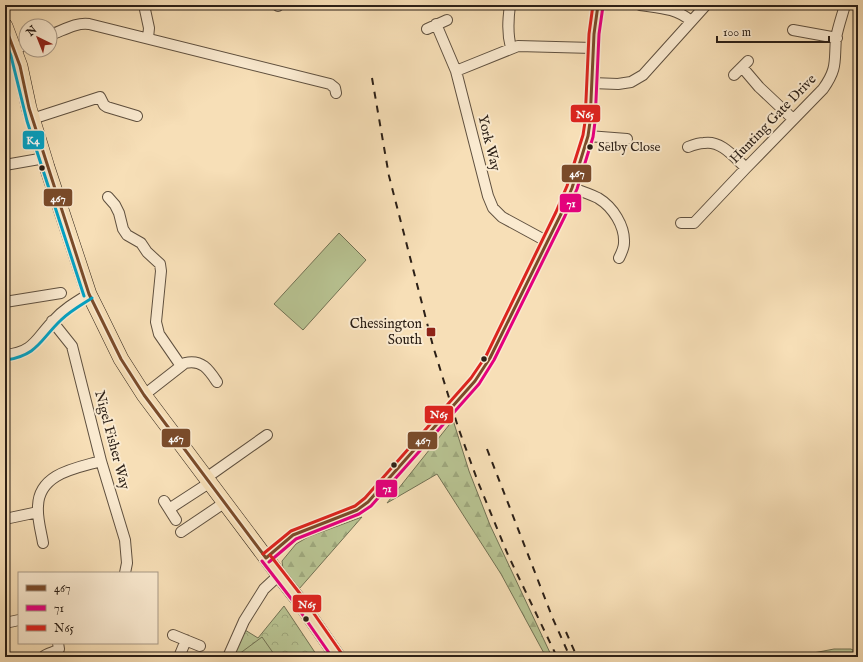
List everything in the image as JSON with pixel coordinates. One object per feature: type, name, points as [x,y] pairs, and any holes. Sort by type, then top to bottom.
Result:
[{"type":"highway","points":[[5,26],[18,44]]},
{"type":"highway","points":[[22,58],[32,119],[44,158],[89,294],[121,359],[144,394],[224,503],[297,598],[338,657]]},
{"type":"street","points":[[144,5],[148,23],[148,38]]},
{"type":"street","points":[[510,5],[508,38],[511,48]]},
{"type":"street","points":[[266,558],[293,535],[357,510],[368,502],[414,452],[444,415],[475,381],[490,358],[548,242],[572,188],[588,136],[591,108],[595,18],[598,5]]},
{"type":"street","points":[[640,5],[675,11],[685,16],[691,22]]},
{"type":"street","points":[[592,83],[618,84],[631,82],[643,75],[706,5]]},
{"type":"street","name":"Hunting Gate Drive","points":[[681,223],[694,223],[823,89],[832,77],[836,60],[836,38],[845,5]]},
{"type":"street","points":[[427,29],[447,20]]},
{"type":"street","points":[[58,32],[83,23],[330,84],[335,88],[336,93]]},
{"type":"street","name":"York Way","points":[[436,24],[456,71],[492,208],[502,217],[548,242]]},
{"type":"street","points":[[793,30],[836,38]]},
{"type":"street","points":[[456,71],[518,46],[593,48]]},
{"type":"street","points":[[734,75],[745,64],[759,87],[793,119]]},
{"type":"street","points":[[32,119],[100,97],[107,108],[137,116]]},
{"type":"street","points":[[588,136],[627,139]]},
{"type":"street","points":[[688,147],[704,142],[723,147],[746,168]]},
{"type":"street","points":[[5,165],[44,158]]},
{"type":"street","points":[[572,188],[599,199],[614,213],[621,227],[625,245],[619,258]]},
{"type":"street","points":[[108,197],[115,205],[119,213],[123,229],[127,235],[141,243],[146,252],[160,264],[161,271],[156,322],[159,334],[181,366]]},
{"type":"street","points":[[5,355],[18,353],[36,342],[52,321],[72,304],[89,294]]},
{"type":"street","points":[[5,302],[55,296]]},
{"type":"street","name":"Nigel Fisher Way","points":[[52,321],[72,346],[101,461],[125,540],[127,563],[125,572]]},
{"type":"street","points":[[144,394],[186,363],[197,362],[208,370],[217,382]]},
{"type":"street","points":[[176,520],[167,505],[207,480],[267,435]]},
{"type":"street","points":[[43,543],[38,504],[44,488],[50,480],[60,473],[101,461]]},
{"type":"street","points":[[181,532],[224,503]]},
{"type":"street","points":[[5,519],[38,512]]},
{"type":"street","points":[[228,657],[244,621],[264,589],[279,575]]},
{"type":"street","points":[[5,623],[18,620]]},
{"type":"street","points":[[173,635],[200,646]]},
{"type":"street","points":[[179,657],[186,640]]},
{"type":"street","points":[[43,657],[46,654],[58,650],[58,644]]},
{"type":"green space","points":[[339,233],[366,260],[303,330],[274,304]]},
{"type":"green space","points":[[453,420],[469,471],[490,525],[552,657],[546,657],[501,574],[437,474],[387,503]]},
{"type":"green space","points":[[362,517],[299,589],[283,569],[282,561],[296,544],[308,537]]},
{"type":"green space","points":[[284,606],[318,657],[233,657],[245,630],[258,638]]},
{"type":"green space","points":[[262,637],[276,657],[235,657]]},
{"type":"green space","points":[[834,649],[851,649],[858,653],[858,657],[776,657],[790,654],[808,654]]},
{"type":"railway","points":[[372,78],[389,176],[433,346],[458,427],[478,482],[508,555],[557,657]]},
{"type":"railway","points":[[487,449],[553,619],[570,657]]},
{"type":"railway","points":[[566,632],[577,657]]},
{"type":"transit line","name":"N65","points":[[263,554],[291,531],[355,506],[365,498],[471,378],[486,356],[556,212],[567,186],[583,135],[585,122],[589,34],[593,5]]},
{"type":"transit line","name":"467","points":[[266,558],[293,535],[357,510],[368,502],[475,381],[490,358],[561,214],[572,188],[588,136],[594,34],[598,5]]},
{"type":"transit line","name":"71","points":[[269,562],[296,539],[359,514],[371,506],[479,384],[494,360],[577,189],[593,137],[599,34],[603,6]]},
{"type":"transit line","name":"467","points":[[5,26],[20,66],[29,108],[89,294],[121,359],[144,395],[266,558]]},
{"type":"transit line","name":"K4","points":[[5,40],[11,56],[27,121],[84,296]]},
{"type":"transit line","name":"K4","points":[[6,360],[17,358],[38,346],[64,317],[92,298]]},
{"type":"transit line","name":"N65","points":[[270,555],[301,595],[342,654]]},
{"type":"transit line","name":"71","points":[[262,561],[293,601],[332,657]]},
{"type":"place","name":"Selby Close","points":[[590,147]]},
{"type":"place","name":"Chessington South","points":[[431,332]]}]
